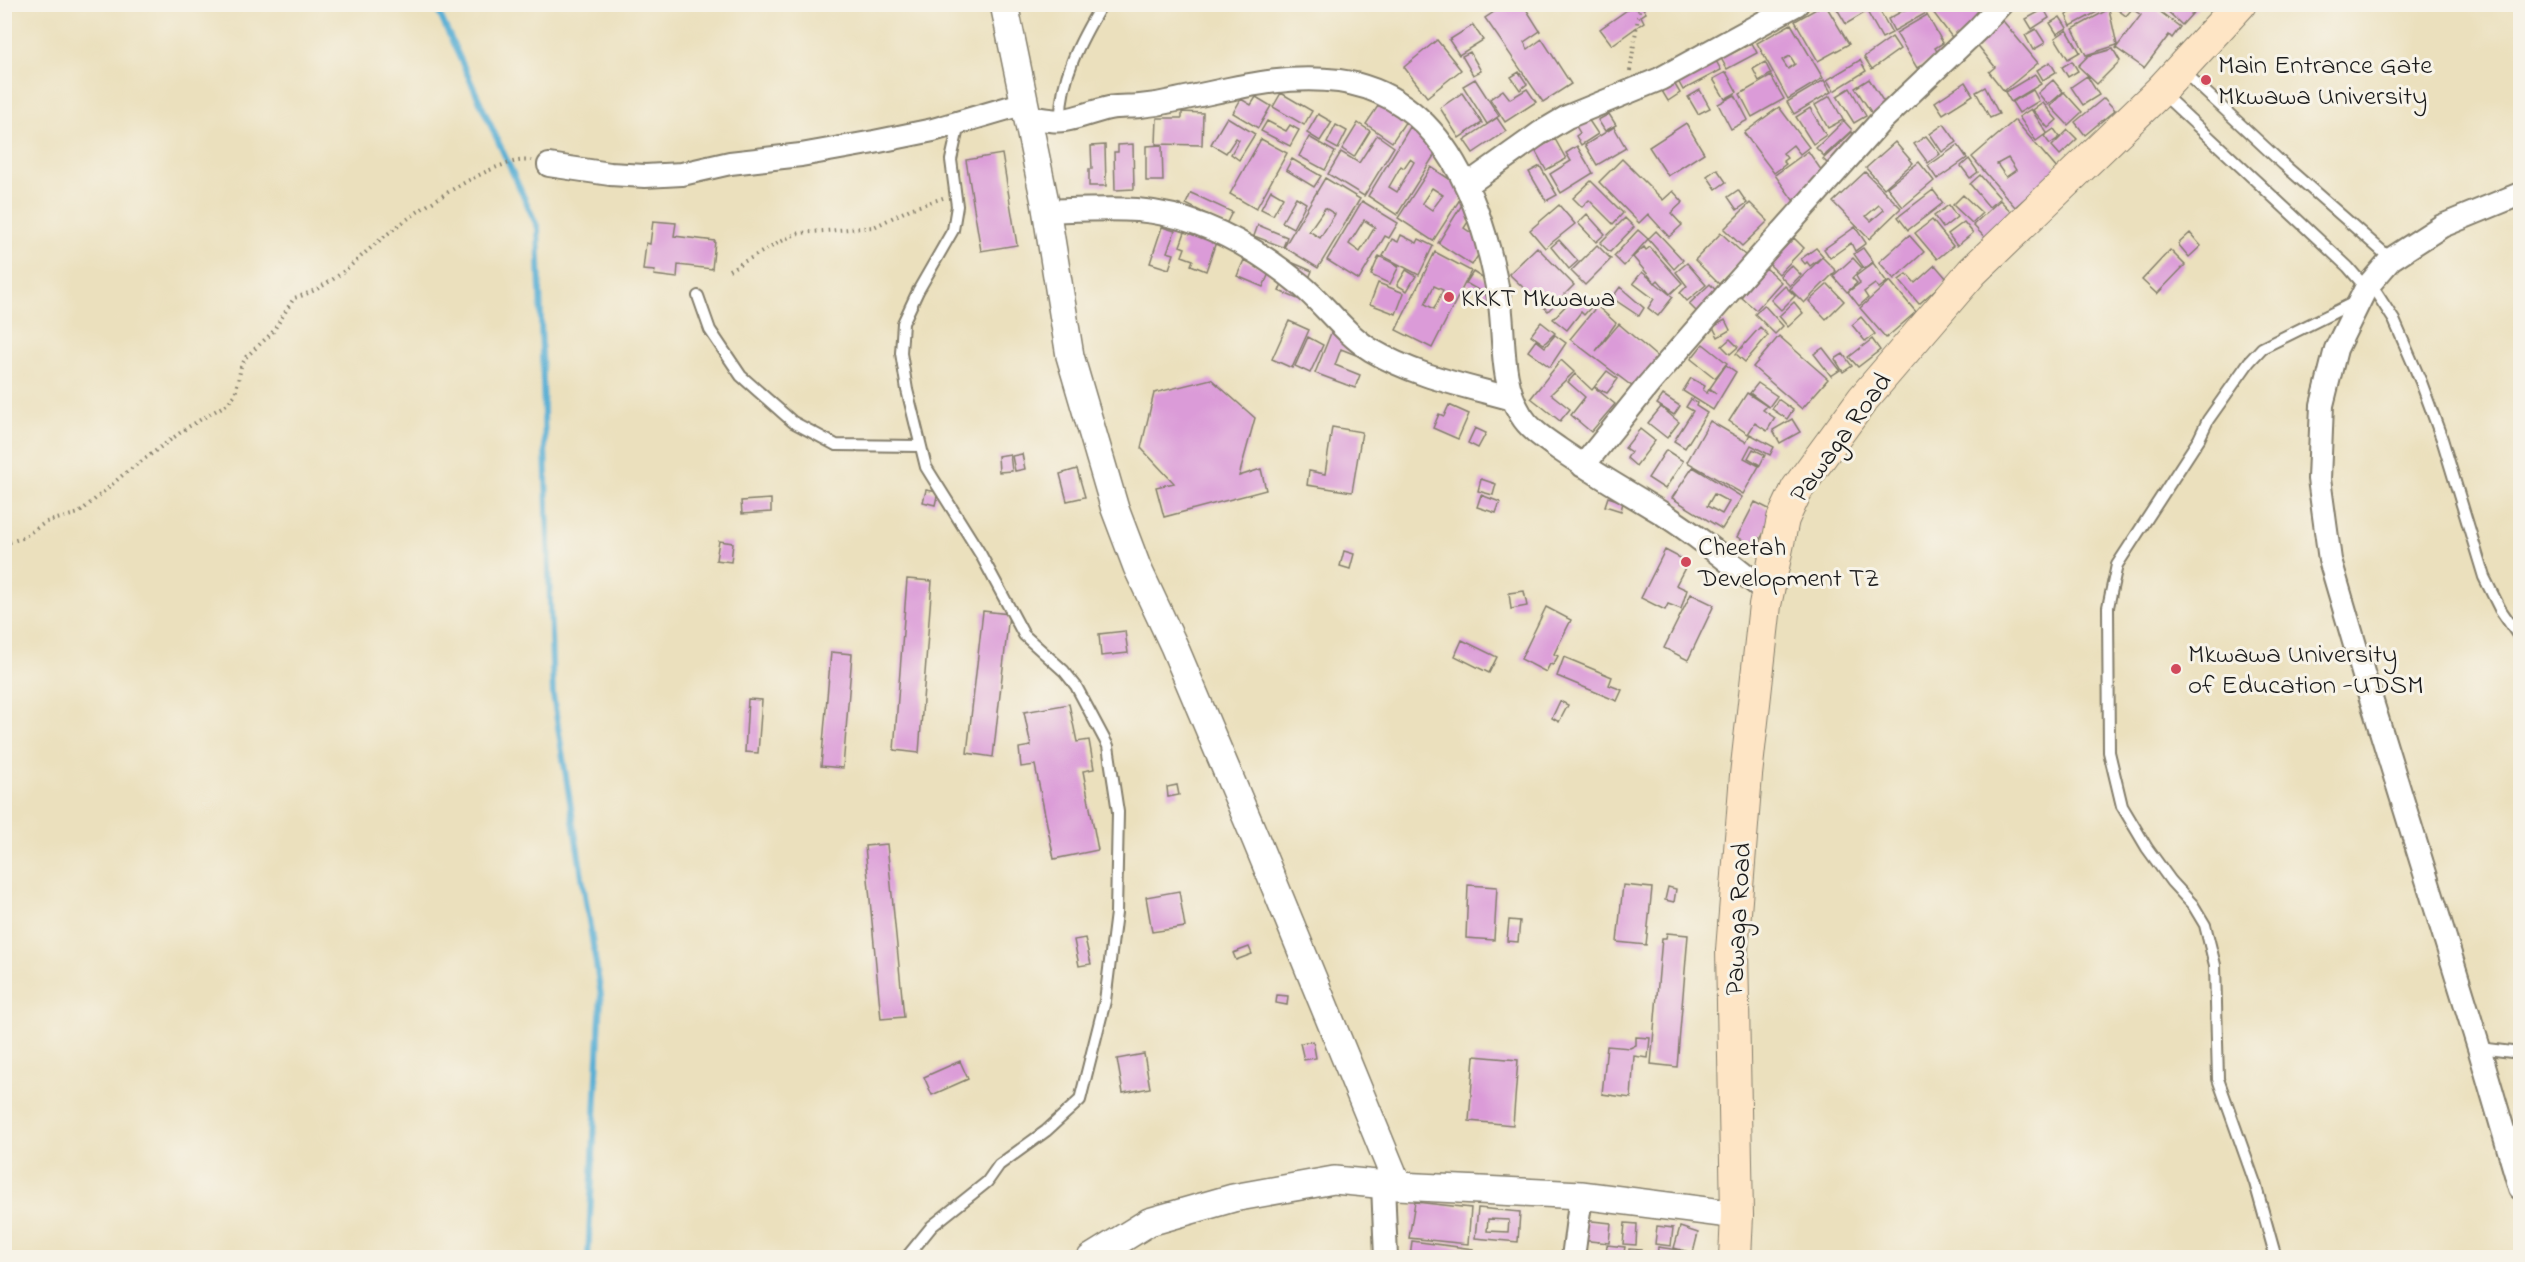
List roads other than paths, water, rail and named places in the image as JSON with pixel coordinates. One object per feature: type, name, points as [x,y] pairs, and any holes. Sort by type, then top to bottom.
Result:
[{"type":"main road","name":"Pawaga Road","points":[[1736,1257],[1732,950],[1746,776],[1768,593],[1783,519],[1797,489],[1863,399],[1972,272],[2170,79],[2240,4]]},
{"type":"street","points":[[1004,4],[1046,211],[1070,356],[1115,509],[1137,567],[1174,645],[1256,840],[1390,1185],[1386,1257]]},
{"type":"street","points":[[1467,185],[1540,133],[1567,117],[1660,79],[1797,4]]},
{"type":"street","points":[[1583,466],[1695,330],[1881,121],[1977,30],[2001,4]]},
{"type":"street","points":[[549,165],[610,174],[645,176],[682,174],[730,163],[801,155],[874,142],[933,130],[960,120],[1026,110],[1061,121],[1111,108],[1176,100],[1254,82],[1299,79],[1341,82],[1377,92],[1411,111],[1429,128],[1448,151],[1467,185],[1492,265],[1500,306],[1507,380],[1521,416],[1534,431],[1583,466],[1661,513],[1718,553],[1768,593]]},
{"type":"street","points":[[2520,194],[2442,226],[2391,259],[2366,290],[2336,349],[2322,405],[2319,479],[2330,560],[2520,1188]]},
{"type":"street","points":[[1046,211],[1139,210],[1180,218],[1228,236],[1266,258],[1304,287],[1328,314],[1368,348],[1404,369],[1513,399]]},
{"type":"street","points":[[1091,1257],[1149,1222],[1233,1197],[1334,1179],[1390,1185],[1581,1196],[1737,1215]]},
{"type":"street","points":[[1573,1257],[1581,1196]]},
{"type":"lane","points":[[1061,121],[1062,96],[1066,80],[1086,32],[1102,4]]},
{"type":"lane","points":[[2170,79],[2248,133],[2391,259]]},
{"type":"lane","points":[[2170,79],[2348,267],[2394,320],[2421,382],[2442,439],[2484,577],[2500,609],[2520,638]]},
{"type":"lane","points":[[906,1257],[932,1226],[975,1189],[987,1182],[999,1165],[1046,1131],[1080,1100],[1105,1001],[1116,913],[1118,812],[1108,746],[1076,686],[1064,671],[1024,635],[981,555],[926,467],[901,353],[903,323],[918,291],[953,230],[957,218],[951,159],[960,120]]},
{"type":"lane","points":[[2276,1257],[2255,1183],[2218,1079],[2215,965],[2205,925],[2193,905],[2171,881],[2147,848],[2122,806],[2113,777],[2109,752],[2108,607],[2117,565],[2199,439],[2208,420],[2249,362],[2262,348],[2320,321],[2366,290]]},
{"type":"lane","points":[[698,296],[710,330],[741,376],[793,422],[837,445],[920,446]]},
{"type":"lane","points":[[2479,1048],[2520,1053]]},
{"type":"waterway","points":[[435,4],[538,228],[553,695],[601,995],[588,1258]]},
{"type":"place","name":"Main Entrance Gate Mkwawa University","points":[[2206,80]]},
{"type":"place","name":"KKKT Mkwawa","points":[[1449,297]]},
{"type":"place","name":"Cheetah Development TZ","points":[[1686,562]]},
{"type":"place","name":"Mkwawa University of Education -UDSM","points":[[2176,669]]}]
